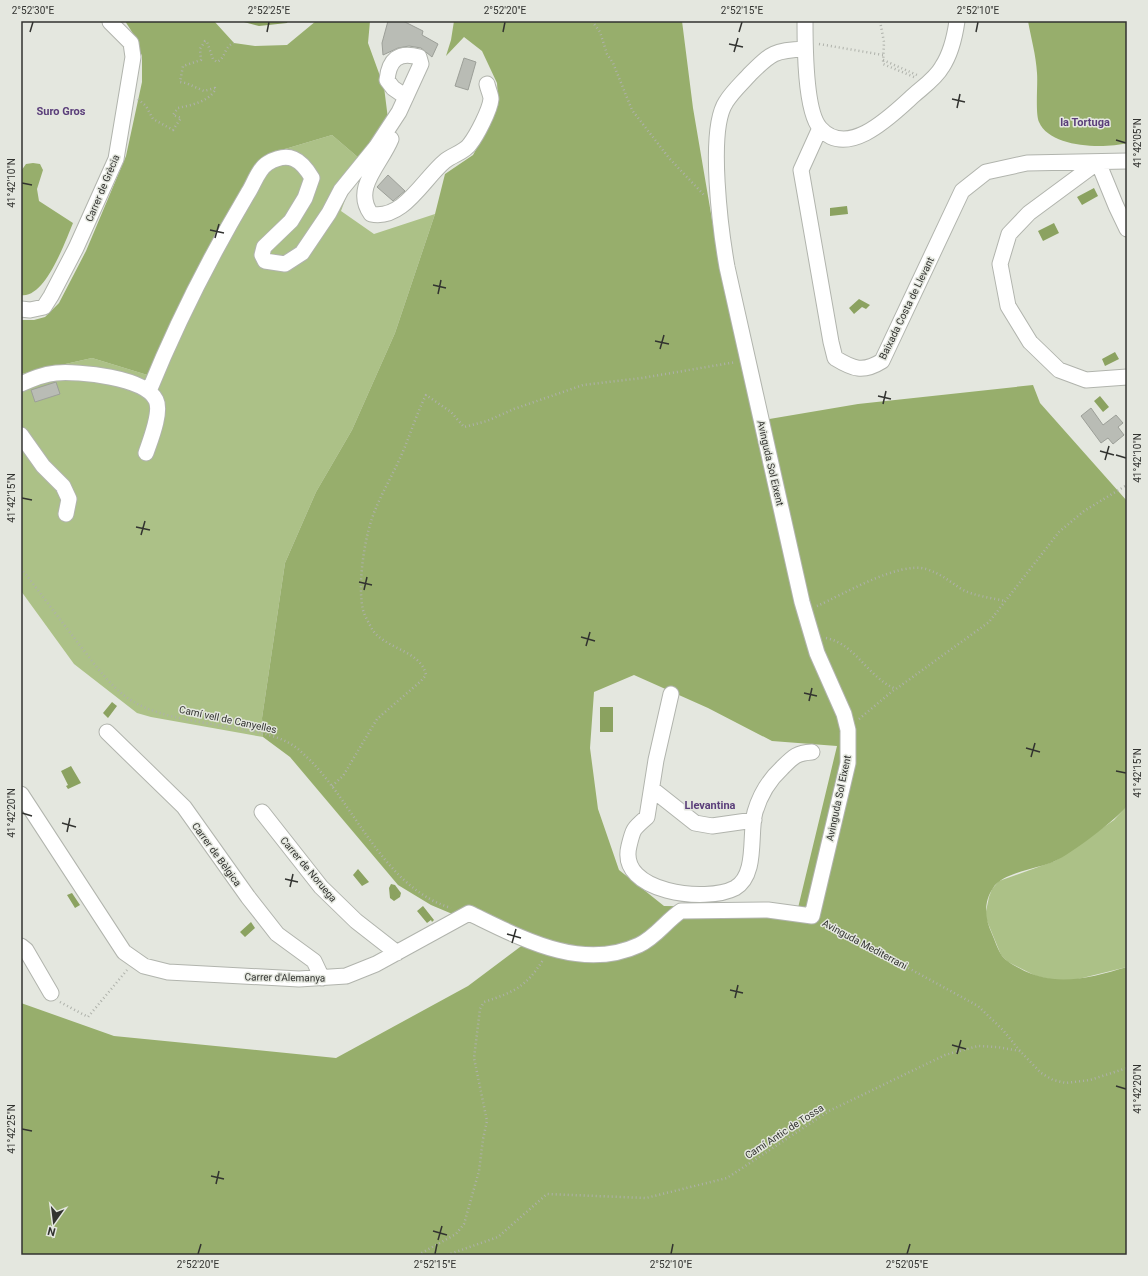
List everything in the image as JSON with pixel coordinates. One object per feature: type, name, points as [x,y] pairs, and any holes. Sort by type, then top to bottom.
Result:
[{"type":"street","points":[[806,21],[812,46],[811,111],[820,128],[834,139],[851,138],[871,131],[900,107],[942,68],[951,46],[957,21]]},
{"type":"street","name":"Carrer de Grècia","points":[[21,309],[30,310],[44,307],[51,296],[76,248],[116,159],[133,57],[131,43],[122,32],[110,22]]},
{"type":"street","name":"Avinguda Sol Eixent","points":[[812,46],[786,50],[767,57],[725,102],[717,140],[719,211],[728,267],[748,359],[812,639],[844,714],[847,725],[848,763],[812,916]]},
{"type":"street","points":[[396,115],[394,132],[389,145],[372,172],[364,191],[365,206],[371,214],[380,216],[393,213],[414,194],[445,161],[470,146],[487,112],[491,99],[486,84]]},
{"type":"street","points":[[149,391],[174,330],[228,226],[264,167],[277,159],[284,157],[296,159],[306,167],[312,178],[306,198],[291,221],[264,247],[262,255],[265,260],[285,264],[302,254],[329,213],[341,190],[376,146],[406,97]]},
{"type":"street","name":"Baixada Costa de Llevant","points":[[820,128],[802,170],[830,334],[836,358],[850,367],[862,369],[873,367],[882,361],[962,191],[986,172],[1026,163],[1098,162]]},
{"type":"street","points":[[1127,161],[1098,162],[1028,213],[1009,234],[1000,264],[1008,306],[1030,342],[1059,370],[1086,380],[1127,377]]},
{"type":"street","points":[[1098,162],[1127,229]]},
{"type":"street","points":[[21,384],[41,375],[56,373],[80,373],[100,375],[149,391],[157,400],[157,414],[146,453]]},
{"type":"street","points":[[21,435],[43,466],[63,486],[69,498],[66,514]]},
{"type":"street","points":[[671,694],[656,760],[647,817],[633,829],[628,850],[628,864],[639,878],[654,887],[680,894],[726,893],[740,885],[750,866],[754,820],[762,794],[773,777],[799,753],[812,752]]},
{"type":"street","name":"Carrer de Bèlgica","points":[[107,732],[184,807],[248,897],[277,934],[314,961],[322,978]]},
{"type":"street","points":[[652,789],[694,823],[712,826],[754,820]]},
{"type":"street","name":"Carrer d'Alemanya","points":[[21,794],[124,952],[144,966],[168,972],[299,979],[346,976],[376,964],[469,913]]},
{"type":"street","name":"Carrer de Noruega","points":[[262,812],[321,887],[356,921],[397,953]]},
{"type":"street","points":[[469,913],[527,941],[570,954],[606,956],[639,945],[657,933],[668,920],[681,911],[680,894]]},
{"type":"street","name":"Avinguda Mediterrani","points":[[681,911],[768,910],[812,916]]},
{"type":"street","points":[[21,946],[26,950],[51,993]]},
{"type":"path","points":[[592,21],[600,32],[607,54],[613,63],[632,110],[669,158],[719,211]]},
{"type":"path","points":[[880,21],[884,42],[883,64],[919,79]]},
{"type":"path","points":[[127,94],[141,100],[153,119],[173,130],[181,118],[173,115],[178,108],[194,104],[211,96],[215,90],[215,88],[204,90],[180,82],[184,66],[201,60],[200,49],[205,41],[209,46],[213,59],[217,62],[224,56],[227,48],[234,43]]},
{"type":"path","points":[[812,46],[883,55]]},
{"type":"path","points":[[883,60],[920,76]]},
{"type":"path","points":[[332,786],[343,776],[377,719],[426,675],[424,667],[413,657],[381,638],[374,632],[363,608],[362,583],[364,548],[375,510],[394,472],[407,442],[416,415],[426,395],[451,412],[464,427],[487,421],[514,409],[584,385],[642,378],[748,359]]},
{"type":"path","points":[[847,725],[856,722],[896,689],[989,622],[1059,532],[1084,511],[1127,485]]},
{"type":"path","name":"Camí vell de Canyelles","points":[[21,568],[101,673],[134,702],[159,713],[267,734],[298,749],[332,786],[400,878],[418,892],[441,905],[469,913]]},
{"type":"path","points":[[805,610],[885,575],[903,569],[917,568],[924,568],[944,576],[964,590],[1005,601]]},
{"type":"path","points":[[812,639],[822,637],[830,639],[846,647],[882,681],[896,689]]},
{"type":"path","name":"Avinguda Mediterrani","points":[[812,916],[978,1006],[1003,1030],[1020,1052]]},
{"type":"path","points":[[418,1255],[456,1234],[464,1224],[479,1171],[487,1121],[474,1058],[480,1009],[484,1002],[512,993],[533,976],[550,948]]},
{"type":"path","points":[[51,993],[52,998],[88,1017],[135,960]]},
{"type":"path","name":"Camí Antic de Tossa","points":[[447,1255],[498,1237],[547,1194],[646,1198],[727,1178],[829,1111],[945,1054],[978,1046],[997,1046],[1020,1052]]},
{"type":"path","points":[[1020,1052],[1041,1073],[1053,1080],[1066,1083],[1090,1080],[1127,1068]]},
{"type":"shaded area","points":[[125,21],[214,21],[234,43],[255,46],[287,45],[316,21],[370,21],[368,43],[384,87],[389,127],[360,159],[332,135],[285,149],[277,159],[212,263],[154,377],[92,358],[21,374],[21,320],[34,320],[45,317],[59,303],[86,251],[126,156],[142,82],[142,56],[132,32]]},
{"type":"shaded area","points":[[240,21],[288,21],[287,23],[259,26]]},
{"type":"shaded area","points":[[454,21],[682,21],[693,108],[717,249],[757,421],[858,404],[1033,385],[1040,403],[1127,501],[1127,806],[1104,827],[1062,857],[1048,864],[1005,878],[998,883],[990,894],[986,905],[986,911],[988,923],[1002,956],[1012,964],[1032,974],[1045,978],[1072,979],[1099,975],[1127,967],[1127,1255],[21,1255],[21,1003],[114,1036],[336,1058],[468,986],[524,944],[431,905],[398,885],[290,757],[263,737],[262,718],[285,563],[316,492],[352,430],[395,333],[435,214],[445,174],[473,155],[492,121],[498,98],[497,83],[482,51],[464,37],[446,56],[451,40]],"holes":[[[634,675],[708,708],[772,741],[837,746],[798,908],[664,906],[619,870],[598,809],[590,748],[594,692]]]},
{"type":"shaded area","points":[[1028,21],[1127,21],[1127,143],[1105,146],[1078,144],[1066,142],[1045,131],[1038,118],[1035,53]]},
{"type":"shaded area","points":[[332,135],[360,159],[341,211],[374,234],[435,214],[395,333],[352,430],[316,492],[285,563],[262,718],[263,737],[151,717],[137,713],[74,664],[21,591],[21,374],[92,358],[154,377],[212,263],[277,159],[285,149]]},
{"type":"shaded area","points":[[26,164],[40,164],[43,170],[37,189],[39,201],[73,223],[53,268],[46,279],[30,294],[21,295],[21,171]]},
{"type":"shaded area","points":[[1094,188],[1098,196],[1082,205],[1077,197]]},
{"type":"shaded area","points":[[847,206],[848,214],[830,216],[830,208]]},
{"type":"shaded area","points":[[1054,223],[1059,233],[1043,241],[1038,231]]},
{"type":"shaded area","points":[[859,299],[870,305],[866,309],[862,307],[854,314],[849,308]]},
{"type":"shaded area","points":[[1115,352],[1119,359],[1105,366],[1102,359]]},
{"type":"shaded area","points":[[1100,396],[1109,407],[1103,412],[1094,401]]},
{"type":"shaded area","points":[[112,702],[117,706],[108,718],[103,713]]},
{"type":"shaded area","points":[[600,707],[613,707],[613,732],[600,732]]},
{"type":"shaded area","points":[[71,766],[81,783],[68,789],[66,786],[68,785],[61,771]]},
{"type":"shaded area","points":[[1127,806],[1127,967],[1070,981],[1058,981],[1036,976],[1008,962],[1001,955],[985,916],[992,889],[999,881],[1055,861],[1114,820]]},
{"type":"shaded area","points":[[358,869],[369,882],[362,886],[353,875]]},
{"type":"shaded area","points":[[391,884],[395,885],[401,893],[400,897],[394,901],[390,898],[389,888]]},
{"type":"shaded area","points":[[72,893],[80,905],[75,908],[67,895]]},
{"type":"shaded area","points":[[423,906],[434,920],[432,922],[431,920],[427,923],[417,911]]},
{"type":"shaded area","points":[[251,922],[255,928],[245,937],[240,932]]},
{"type":"building","points":[[388,21],[403,21],[423,31],[422,35],[438,44],[432,57],[421,48],[409,46],[398,48],[383,55],[382,43]]},
{"type":"building","points":[[464,58],[476,62],[468,90],[455,86]]},
{"type":"building","points":[[388,175],[405,191],[393,201],[377,187]]},
{"type":"building","points":[[56,382],[60,394],[35,402],[31,390]]},
{"type":"building","points":[[1091,408],[1103,425],[1116,415],[1123,423],[1118,427],[1124,435],[1113,444],[1108,438],[1101,443],[1081,416]]},
{"type":"district","name":"Suro Gros","points":[[61,111]]},
{"type":"district","name":"la Tortuga","points":[[1085,122]]},
{"type":"district","name":"Llevantina","points":[[710,805]]}]
